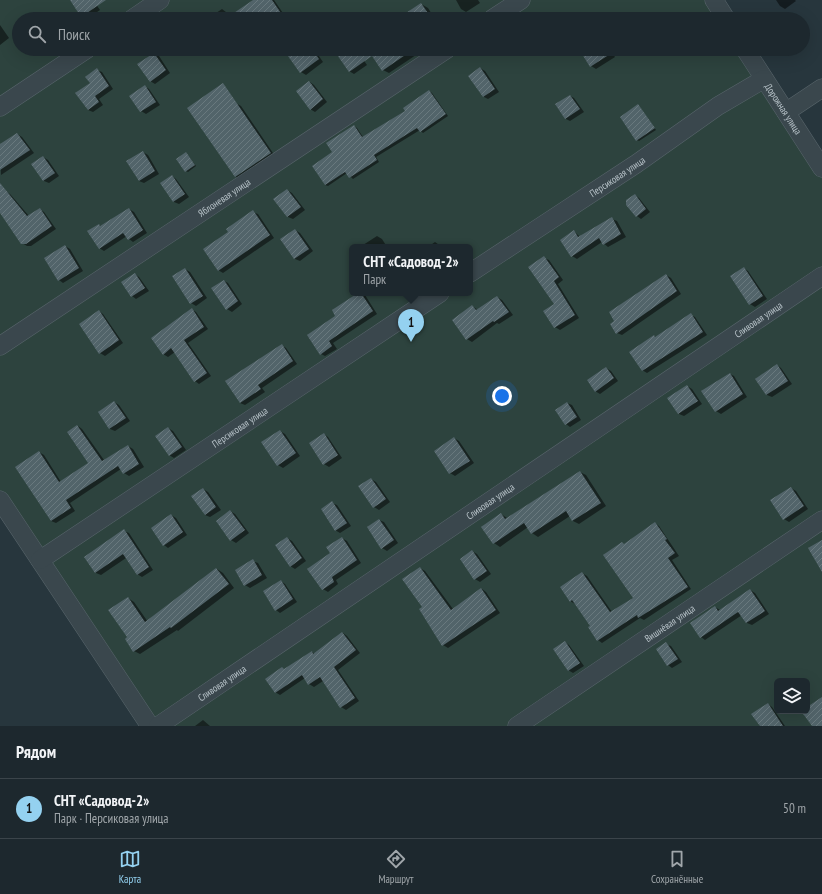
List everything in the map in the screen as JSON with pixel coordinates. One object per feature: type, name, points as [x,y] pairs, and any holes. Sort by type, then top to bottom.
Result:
[{"type":"street","points":[[142,12],[160,0]]},
{"type":"street","points":[[503,12],[521,0]]},
{"type":"street","points":[[714,0],[722,12]]},
{"type":"street","points":[[0,106],[75,56]]},
{"type":"street","name":"Яблоневая улица","points":[[0,346],[436,56]]},
{"type":"street","name":"Дорожная улица","points":[[749,56],[822,168]]},
{"type":"street","name":"Персиковая улица","points":[[473,271],[636,164],[718,106],[764,79]]},
{"type":"street","points":[[786,112],[822,88]]},
{"type":"street","name":"Сливовая улица","points":[[158,726],[822,276]]},
{"type":"street","name":"Персиковая улица","points":[[40,560],[436,296]]},
{"type":"street","points":[[0,500],[150,726]]},
{"type":"street","name":"Вишнёвая улица","points":[[517,726],[822,520]]},
{"type":"green space","points":[[0,0],[714,0],[722,12],[12,12],[12,56],[750,56],[822,168],[822,726],[142,726],[0,516]]},
{"type":"building","points":[[70,0],[106,0],[88,12],[78,12]]},
{"type":"building","points":[[253,0],[272,0],[280,12],[235,12]]},
{"type":"building","points":[[421,3],[427,12],[408,12]]},
{"type":"building","points":[[149,56],[156,56],[166,70],[150,82],[137,64]]},
{"type":"building","points":[[288,56],[317,56],[319,59],[300,73]]},
{"type":"building","points":[[338,56],[372,56],[349,72]]},
{"type":"building","points":[[372,56],[404,56],[382,71]]},
{"type":"building","points":[[583,56],[607,56],[590,67]]},
{"type":"building","points":[[480,67],[495,89],[483,97],[468,76]]},
{"type":"building","points":[[97,68],[109,86],[95,96],[99,102],[88,110],[75,93],[90,83],[85,77]]},
{"type":"building","points":[[309,81],[323,99],[310,110],[296,91]]},
{"type":"building","points":[[223,83],[271,153],[235,177],[187,108]]},
{"type":"building","points":[[145,85],[156,102],[140,112],[129,96]]},
{"type":"building","points":[[429,90],[446,114],[420,132],[417,128],[374,155],[377,160],[349,178],[345,172],[325,185],[312,166],[332,152],[326,143],[354,125],[362,137],[405,111],[403,108]]},
{"type":"building","points":[[570,95],[580,109],[565,119],[555,104]]},
{"type":"building","points":[[638,104],[655,128],[636,141],[620,117]]},
{"type":"building","points":[[17,133],[30,150],[0,170],[0,144]]},
{"type":"building","points":[[143,151],[155,171],[139,181],[126,161]]},
{"type":"building","points":[[186,152],[195,165],[185,172],[176,159]]},
{"type":"building","points":[[43,156],[55,173],[43,181],[31,164]]},
{"type":"building","points":[[172,175],[185,194],[173,202],[160,183]]},
{"type":"building","points":[[0,183],[27,216],[40,208],[52,226],[26,244],[21,244],[0,213]]},
{"type":"building","points":[[287,189],[301,207],[287,217],[273,199]]},
{"type":"building","points":[[635,194],[646,209],[636,217],[626,205],[626,200]]},
{"type":"building","points":[[129,208],[143,230],[128,240],[123,233],[99,249],[87,231],[99,224],[100,226]]},
{"type":"building","points":[[253,210],[270,235],[218,271],[203,249],[228,232],[226,229]]},
{"type":"building","points":[[612,217],[621,234],[603,245],[599,238],[571,257],[560,240],[574,230],[578,237]]},
{"type":"building","points":[[295,229],[309,249],[294,259],[280,239]]},
{"type":"building","points":[[65,245],[79,268],[58,281],[44,258]]},
{"type":"building","points":[[544,256],[559,277],[554,281],[575,315],[554,328],[543,311],[554,304],[528,267]]},
{"type":"building","points":[[744,267],[763,296],[749,305],[730,276]]},
{"type":"building","points":[[185,268],[203,296],[190,304],[172,276]]},
{"type":"building","points":[[135,273],[145,288],[131,297],[121,282]]},
{"type":"building","points":[[666,274],[677,291],[616,334],[610,324],[614,321],[609,312]]},
{"type":"building","points":[[224,280],[238,301],[226,310],[211,288]]},
{"type":"building","points":[[353,296],[363,296],[373,311],[329,341],[332,346],[320,355],[307,335],[335,316],[332,310]]},
{"type":"building","points":[[497,296],[509,312],[466,340],[452,320],[472,305],[476,310]]},
{"type":"building","points":[[192,308],[204,327],[184,340],[207,373],[194,382],[171,348],[163,355],[151,338]]},
{"type":"building","points":[[99,310],[119,340],[99,354],[79,324]]},
{"type":"building","points":[[691,313],[703,332],[642,371],[629,352]]},
{"type":"building","points":[[282,344],[293,361],[258,385],[261,389],[240,403],[225,381]]},
{"type":"building","points":[[777,364],[788,381],[766,395],[755,379]]},
{"type":"building","points":[[606,367],[614,378],[595,392],[587,380]]},
{"type":"building","points":[[730,373],[743,394],[715,412],[701,391]]},
{"type":"building","points":[[687,385],[698,401],[678,414],[667,398]]},
{"type":"building","points":[[114,401],[126,418],[109,429],[98,412]]},
{"type":"building","points":[[567,402],[577,417],[565,425],[555,410]]},
{"type":"building","points":[[77,425],[102,461],[128,445],[139,464],[123,474],[118,466],[66,500],[71,508],[51,521],[15,467],[39,451],[59,482],[88,463],[67,432]]},
{"type":"building","points":[[168,427],[182,447],[169,456],[155,436]]},
{"type":"building","points":[[280,430],[296,453],[277,466],[261,442]]},
{"type":"building","points":[[324,433],[338,455],[323,465],[309,443]]},
{"type":"building","points":[[454,437],[470,461],[449,474],[434,451]]},
{"type":"building","points":[[580,471],[601,503],[572,521],[566,511],[531,534],[524,523],[493,544],[481,527],[501,513],[505,519]]},
{"type":"building","points":[[371,478],[386,499],[373,508],[358,486]]},
{"type":"building","points":[[791,487],[804,506],[783,520],[770,500]]},
{"type":"building","points":[[203,488],[216,507],[205,515],[191,496]]},
{"type":"building","points":[[332,501],[347,523],[335,531],[321,509]]},
{"type":"building","points":[[230,510],[245,530],[230,541],[216,521]]},
{"type":"building","points":[[171,514],[183,532],[163,546],[151,528]]},
{"type":"building","points":[[379,519],[394,540],[381,549],[367,527]]},
{"type":"building","points":[[655,522],[667,539],[665,540],[675,553],[668,558],[688,587],[638,618],[637,615],[597,641],[588,627],[590,626],[572,600],[570,602],[560,587],[582,572],[610,612],[633,598],[603,555],[622,542],[624,544]]},
{"type":"building","points":[[124,529],[149,567],[137,575],[123,554],[95,573],[84,557]]},
{"type":"building","points":[[287,537],[302,558],[290,567],[275,545]]},
{"type":"building","points":[[342,537],[357,560],[332,577],[334,582],[322,590],[307,569],[330,553],[326,547]]},
{"type":"building","points":[[822,540],[822,572],[808,548]]},
{"type":"building","points":[[472,550],[487,571],[474,580],[460,559]]},
{"type":"building","points":[[253,559],[262,575],[244,586],[235,570]]},
{"type":"building","points":[[420,567],[451,610],[481,588],[496,610],[442,646],[419,609],[422,607],[402,579]]},
{"type":"building","points":[[216,568],[229,584],[171,628],[170,627],[133,652],[125,639],[127,637],[108,610],[128,597],[145,622]]},
{"type":"building","points":[[281,580],[293,599],[275,611],[263,591]]},
{"type":"building","points":[[750,589],[765,611],[746,623],[738,612],[700,638],[690,623],[715,606],[718,611]]},
{"type":"building","points":[[342,632],[356,650],[334,667],[355,698],[340,708],[320,677],[308,685],[302,675],[275,693],[265,679],[282,667],[284,669],[312,651],[313,654]]},
{"type":"building","points":[[565,641],[580,663],[568,671],[553,649]]},
{"type":"building","points":[[666,642],[678,659],[667,666],[656,649]]},
{"type":"building","points":[[822,697],[822,726],[812,726],[803,714],[810,714],[810,705]]},
{"type":"building","points":[[768,703],[783,726],[760,726],[751,714]]},
{"type":"place","name":"СНТ «Садовод-2»","points":[[411,342]]}]
